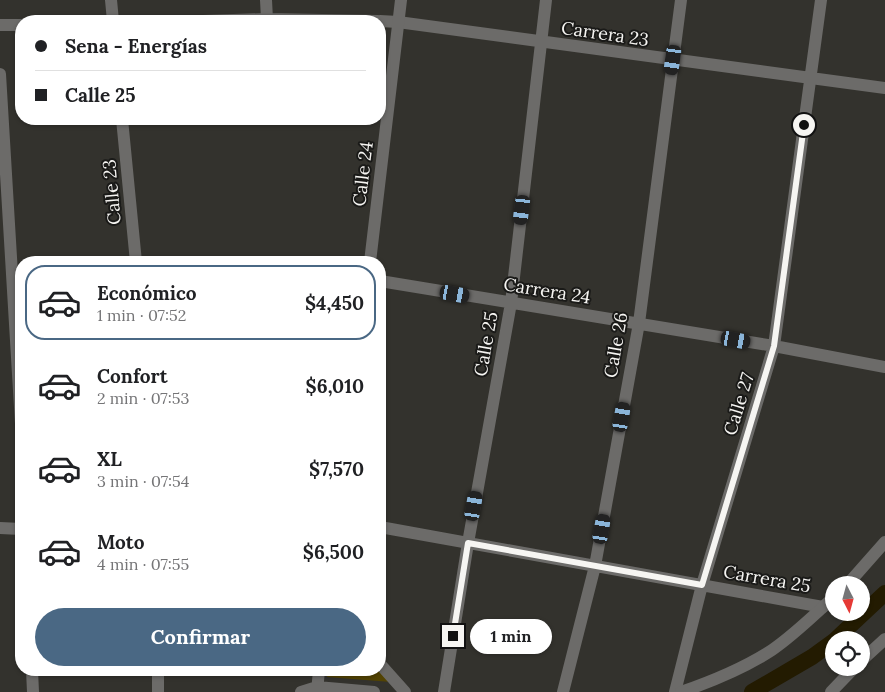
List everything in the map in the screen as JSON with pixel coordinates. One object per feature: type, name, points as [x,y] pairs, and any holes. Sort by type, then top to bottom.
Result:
[{"type":"street","points":[[112,0],[113,15]]},
{"type":"street","points":[[266,0],[266,15]]},
{"type":"street","name":"Calle 24","points":[[386,125],[401,0]]},
{"type":"street","name":"Calle 25","points":[[444,692],[468,543],[511,303],[546,0]]},
{"type":"street","name":"Calle 26","points":[[563,692],[595,566],[638,323],[681,0]]},
{"type":"street","name":"Calle 27","points":[[675,692],[702,585],[774,346],[821,0]]},
{"type":"street","name":"Carrera 23","points":[[386,21],[885,88]]},
{"type":"street","points":[[0,25],[15,25]]},
{"type":"street","points":[[0,74],[15,341]]},
{"type":"street","name":"Calle 23","points":[[123,125],[135,256]]},
{"type":"street","name":"Calle 24","points":[[371,256],[386,125]]},
{"type":"street","name":"Carrera 24","points":[[386,282],[774,346],[885,367]]},
{"type":"street","points":[[0,528],[15,529]]},
{"type":"street","name":"Carrera 25","points":[[386,528],[823,607]]},
{"type":"street","points":[[855,576],[885,542]]},
{"type":"street","points":[[681,692],[702,685],[771,650],[823,607]]},
{"type":"street","points":[[870,652],[885,638]]},
{"type":"street","points":[[386,671],[405,692]]},
{"type":"street","points":[[32,676],[33,692]]},
{"type":"street","points":[[158,676],[158,692]]},
{"type":"street","points":[[317,689],[318,676]]},
{"type":"street","points":[[831,692],[846,676]]},
{"type":"street","points":[[301,692],[317,689],[374,692]]},
{"type":"shaded area","points":[[385,676],[391,682],[327,677]]},
{"type":"waterway","points":[[845,631],[885,593]]},
{"type":"waterway","points":[[752,692],[825,648]]},
{"type":"route","points":[[453,636],[468,543],[702,585],[774,346],[804,125]]}]
